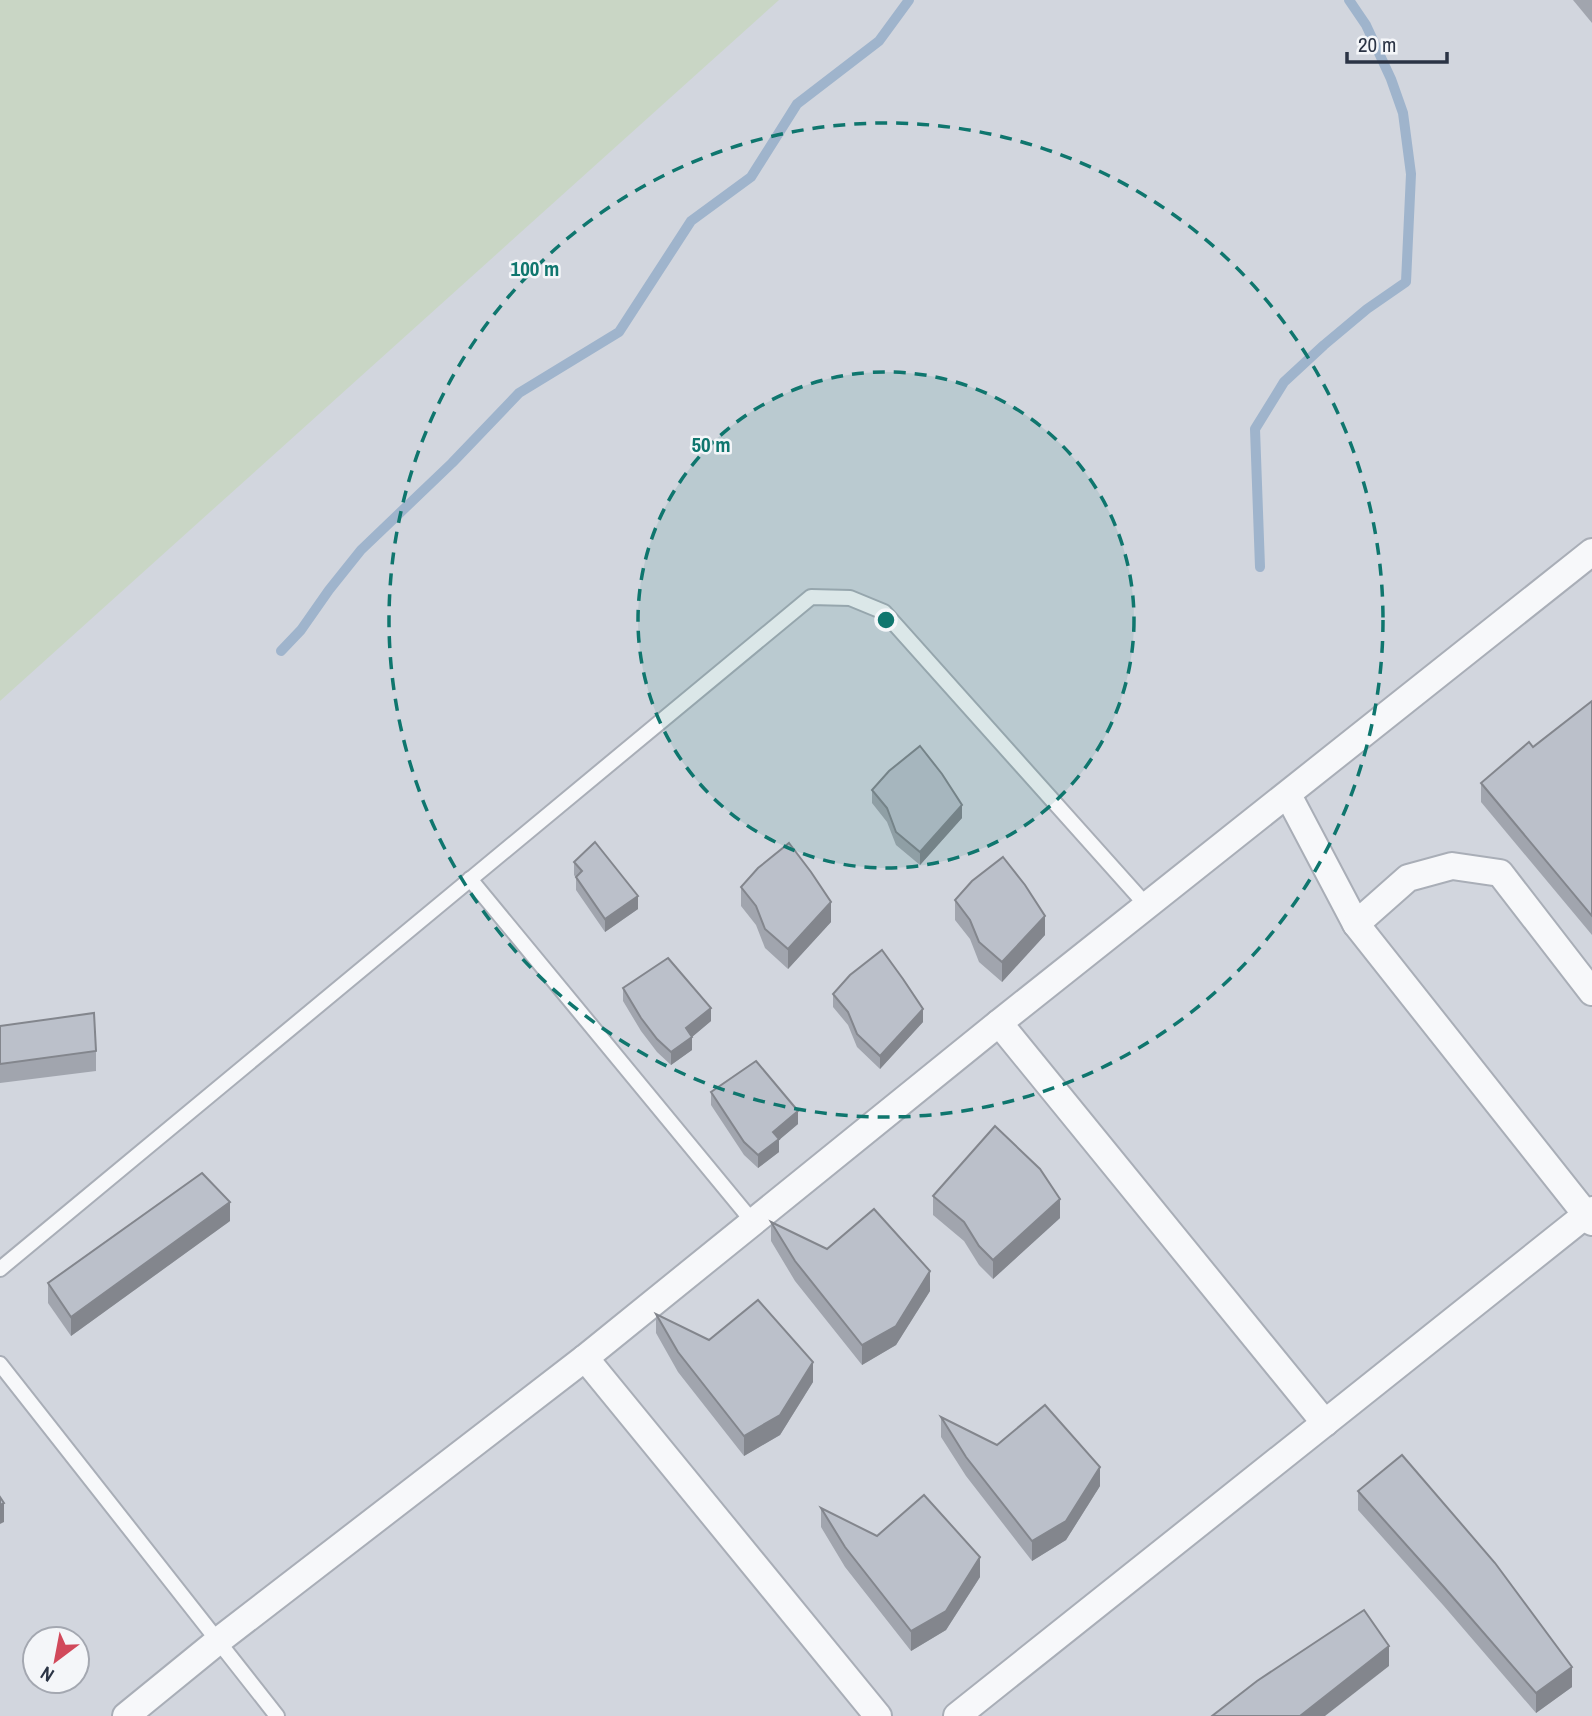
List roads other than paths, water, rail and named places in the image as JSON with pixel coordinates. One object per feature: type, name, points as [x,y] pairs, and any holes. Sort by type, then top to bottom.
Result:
[{"type":"street","points":[[126,1716],[218,1641],[585,1358],[999,1023],[1592,552]]},
{"type":"street","points":[[957,1716],[1590,1216],[1356,924],[1287,795]]},
{"type":"street","points":[[1356,924],[1408,878],[1452,866],[1500,873],[1592,992]]},
{"type":"street","points":[[999,1023],[1325,1423]]},
{"type":"street","points":[[585,1358],[878,1716]]},
{"type":"lane","points":[[0,1269],[811,597],[850,598],[884,612],[1147,906]]},
{"type":"lane","points":[[470,879],[753,1222]]},
{"type":"lane","points":[[0,1364],[277,1716]]},
{"type":"waterway","points":[[281,651],[301,630],[361,550],[452,463],[519,393],[619,332],[691,221],[751,177],[797,104],[879,41],[909,0]]},
{"type":"waterway","points":[[1260,567],[1255,429],[1284,382],[1367,309],[1406,282],[1411,174],[1403,113],[1391,79],[1366,25],[1349,0]]}]
